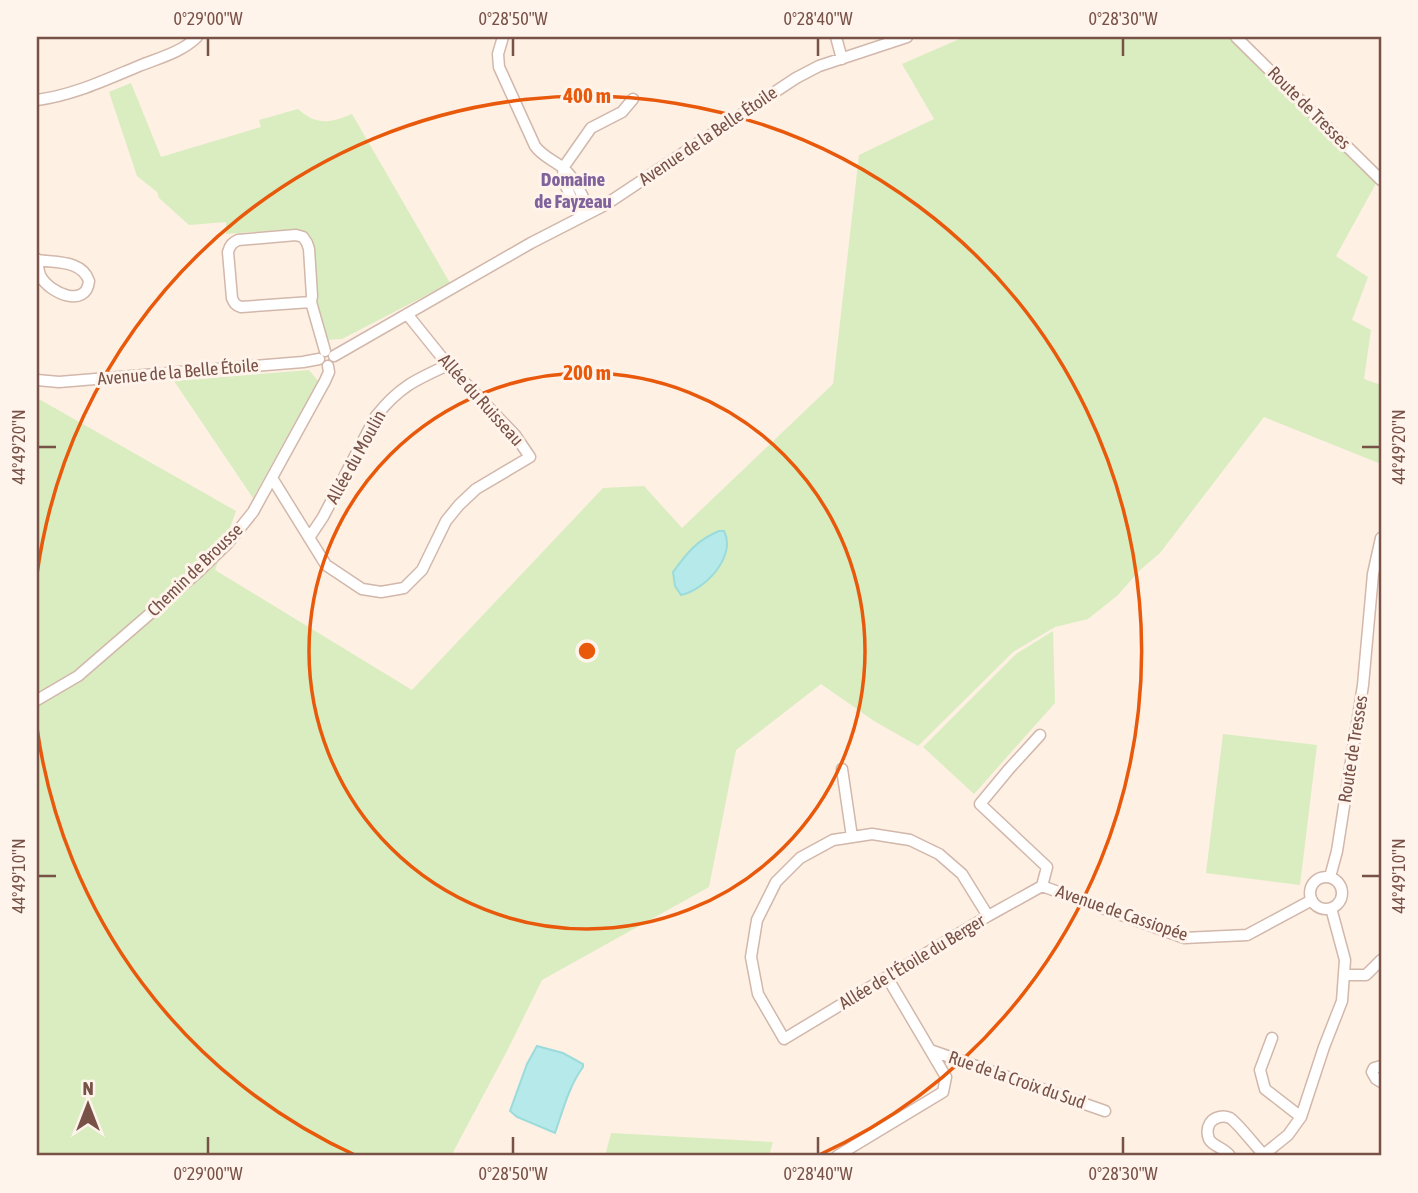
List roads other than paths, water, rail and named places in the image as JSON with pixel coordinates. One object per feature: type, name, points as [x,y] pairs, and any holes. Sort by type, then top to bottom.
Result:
[{"type":"street","points":[[37,100],[90,87],[179,50],[197,37]]},
{"type":"street","points":[[503,37],[498,54],[503,77],[539,152],[563,168],[573,179],[585,215]]},
{"type":"street","points":[[836,37],[842,59]]},
{"type":"street","name":"Avenue de la Belle Étoile","points":[[37,380],[59,382],[303,362],[326,355],[407,314],[628,190],[788,82],[819,66],[907,37]]},
{"type":"street","name":"Route de Tresses","points":[[1236,37],[1381,180]]},
{"type":"street","points":[[563,168],[591,128],[622,112],[633,99]]},
{"type":"street","points":[[311,302],[237,306],[232,298],[229,246],[238,240],[303,237],[309,249],[311,302],[326,355]]},
{"type":"street","points":[[37,260],[73,265],[82,269],[89,281],[88,289],[74,296],[51,289],[38,272],[37,260]]},
{"type":"street","name":"Allée du Ruisseau","points":[[272,478],[326,565],[362,589],[381,592],[404,588],[422,570],[446,521],[476,489],[530,457],[515,435],[448,365],[407,314]]},
{"type":"street","name":"Chemin de Brousse","points":[[37,700],[78,676],[197,573],[228,542],[253,512],[327,378],[328,366],[321,364],[326,355]]},
{"type":"street","name":"Allée du Moulin","points":[[309,538],[323,517],[376,416],[387,402],[401,388],[448,365]]},
{"type":"street","name":"Route de Tresses","points":[[1330,877],[1337,851],[1362,698],[1373,574],[1381,538]]},
{"type":"street","name":"Avenue de Cassiopée","points":[[1040,735],[980,804],[1046,867],[1042,886],[1184,938],[1247,935],[1312,900]]},
{"type":"street","points":[[842,769],[852,837],[872,834],[910,840],[939,854],[962,874],[988,916]]},
{"type":"street","name":"Allée de l'Étoile du Berger","points":[[852,837],[833,840],[800,858],[776,881],[757,920],[751,957],[758,994],[783,1039],[1042,886]]},
{"type":"street","points":[[1330,877],[1339,883],[1343,892],[1339,902],[1331,908],[1320,908],[1312,900],[1311,890],[1315,881],[1330,877]]},
{"type":"street","points":[[1230,1156],[1225,1150],[1211,1143],[1208,1126],[1213,1119],[1230,1118],[1263,1156],[1288,1136],[1301,1117],[1342,1001],[1345,960],[1331,908]]},
{"type":"street","points":[[1344,975],[1366,975],[1381,960]]},
{"type":"street","points":[[837,1156],[943,1092],[946,1077],[887,978]]},
{"type":"street","points":[[1272,1038],[1261,1070],[1265,1089],[1301,1117]]},
{"type":"street","name":"Rue de la Croix du Sud","points":[[930,1050],[1105,1111]]},
{"type":"street","points":[[1381,1066],[1374,1068],[1372,1072],[1381,1082]]},
{"type":"water","points":[[719,531],[724,531],[727,541],[722,561],[709,579],[681,595],[675,586],[673,572],[693,548]]},
{"type":"water","points":[[537,1046],[563,1053],[583,1064],[570,1090],[555,1133],[517,1117],[510,1111],[527,1064]]},
{"type":"district","name":"Domaine de Fayzeau","points":[[573,190]]}]
